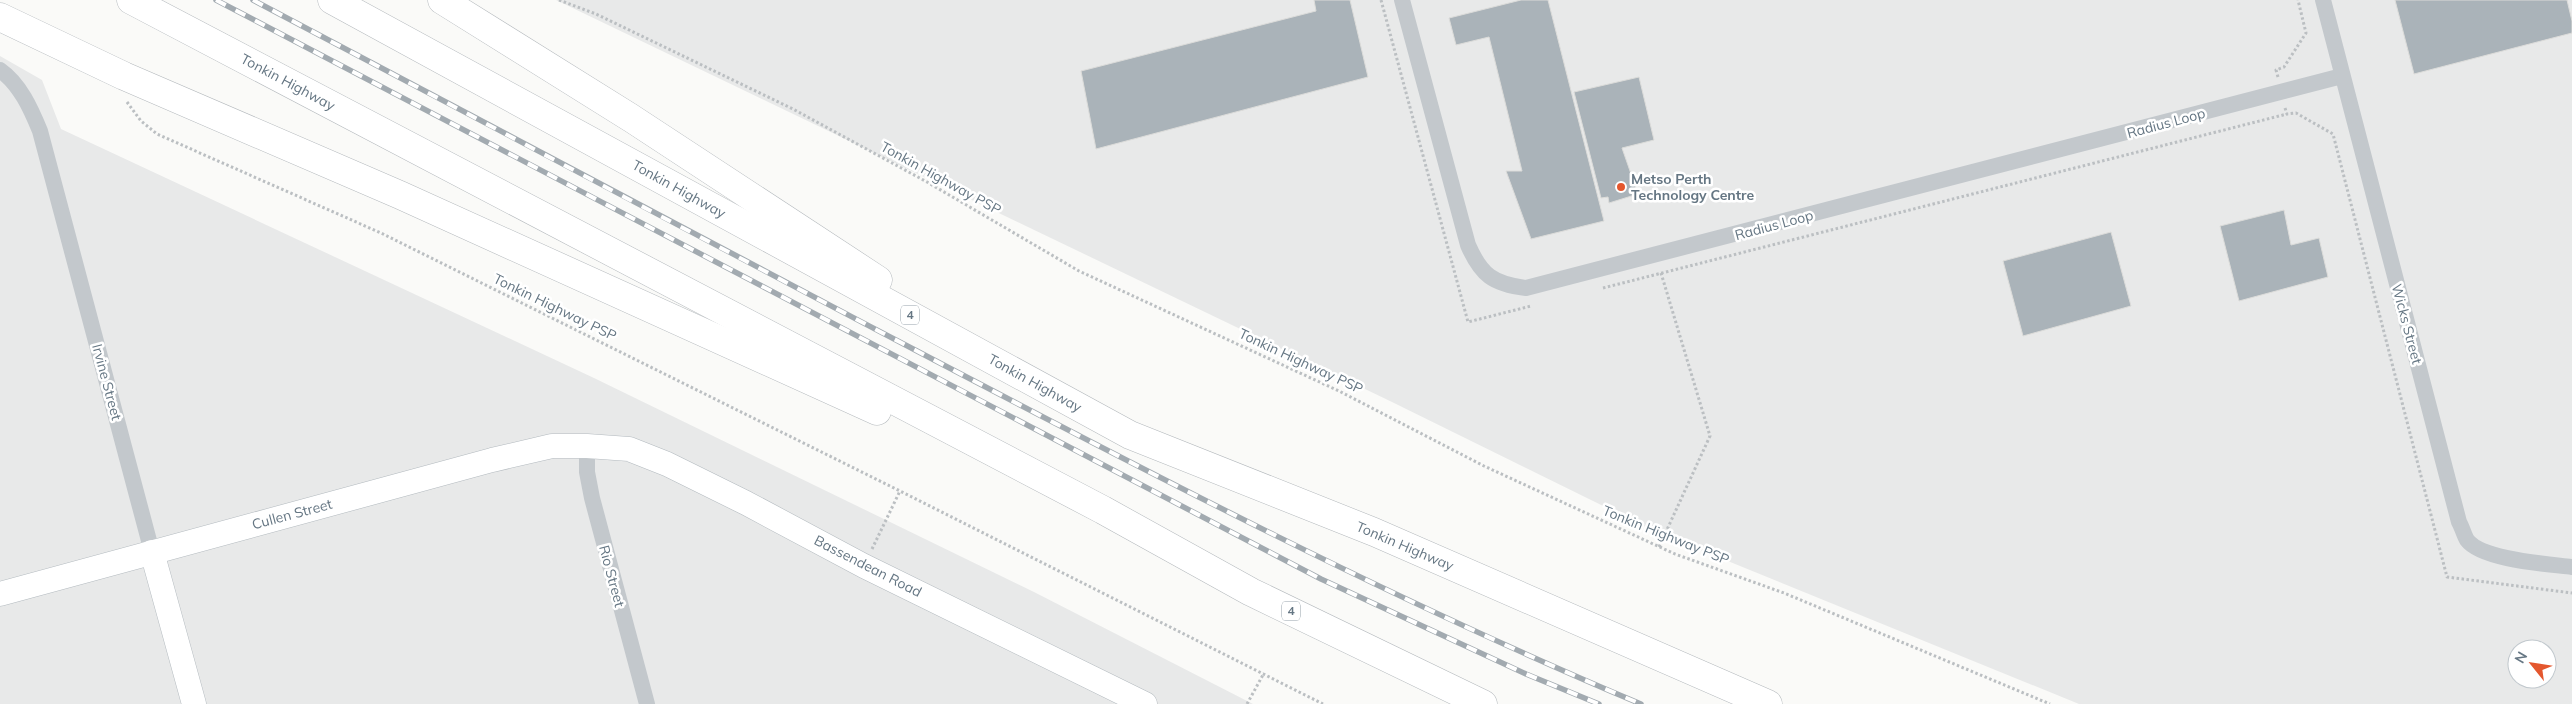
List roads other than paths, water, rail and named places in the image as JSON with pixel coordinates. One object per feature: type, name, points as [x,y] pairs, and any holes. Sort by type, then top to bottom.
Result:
[{"type":"highway","name":"Tonkin Highway","points":[[131,0],[1103,510],[1251,592],[1483,704]]},
{"type":"highway","name":"Tonkin Highway","points":[[332,0],[1130,435],[1374,532],[1768,704]]},
{"type":"highway","points":[[442,0],[631,118],[903,295],[1121,410],[1374,532]]},
{"type":"highway","points":[[0,17],[124,76],[400,195],[750,354],[1103,510]]},
{"type":"street","name":"Radius Loop","points":[[1402,0],[1468,245],[1475,261],[1491,278],[1504,286],[1526,288],[2342,76]]},
{"type":"street","name":"Wicks Street","points":[[2323,0],[2459,522],[2468,540],[2482,550],[2509,558],[2572,567]]},
{"type":"street","name":"Irvine Street","points":[[0,70],[7,75],[32,110],[40,131],[194,704]]},
{"type":"street","name":"Cullen Street","points":[[0,594],[492,460],[552,446],[587,446]]},
{"type":"street","name":"Bassendean Road","points":[[587,446],[629,449],[667,464],[746,502],[864,566],[1145,704]]},
{"type":"street","name":"Rio Street","points":[[587,446],[587,472],[592,498],[647,704]]},
{"type":"railway","points":[[216,0],[1321,579],[1526,674],[1599,704]]},
{"type":"railway","points":[[253,0],[1006,398],[1185,490],[1457,623],[1641,704]]},
{"type":"place","name":"Metso Perth Technology Centre","points":[[1621,187]]}]
